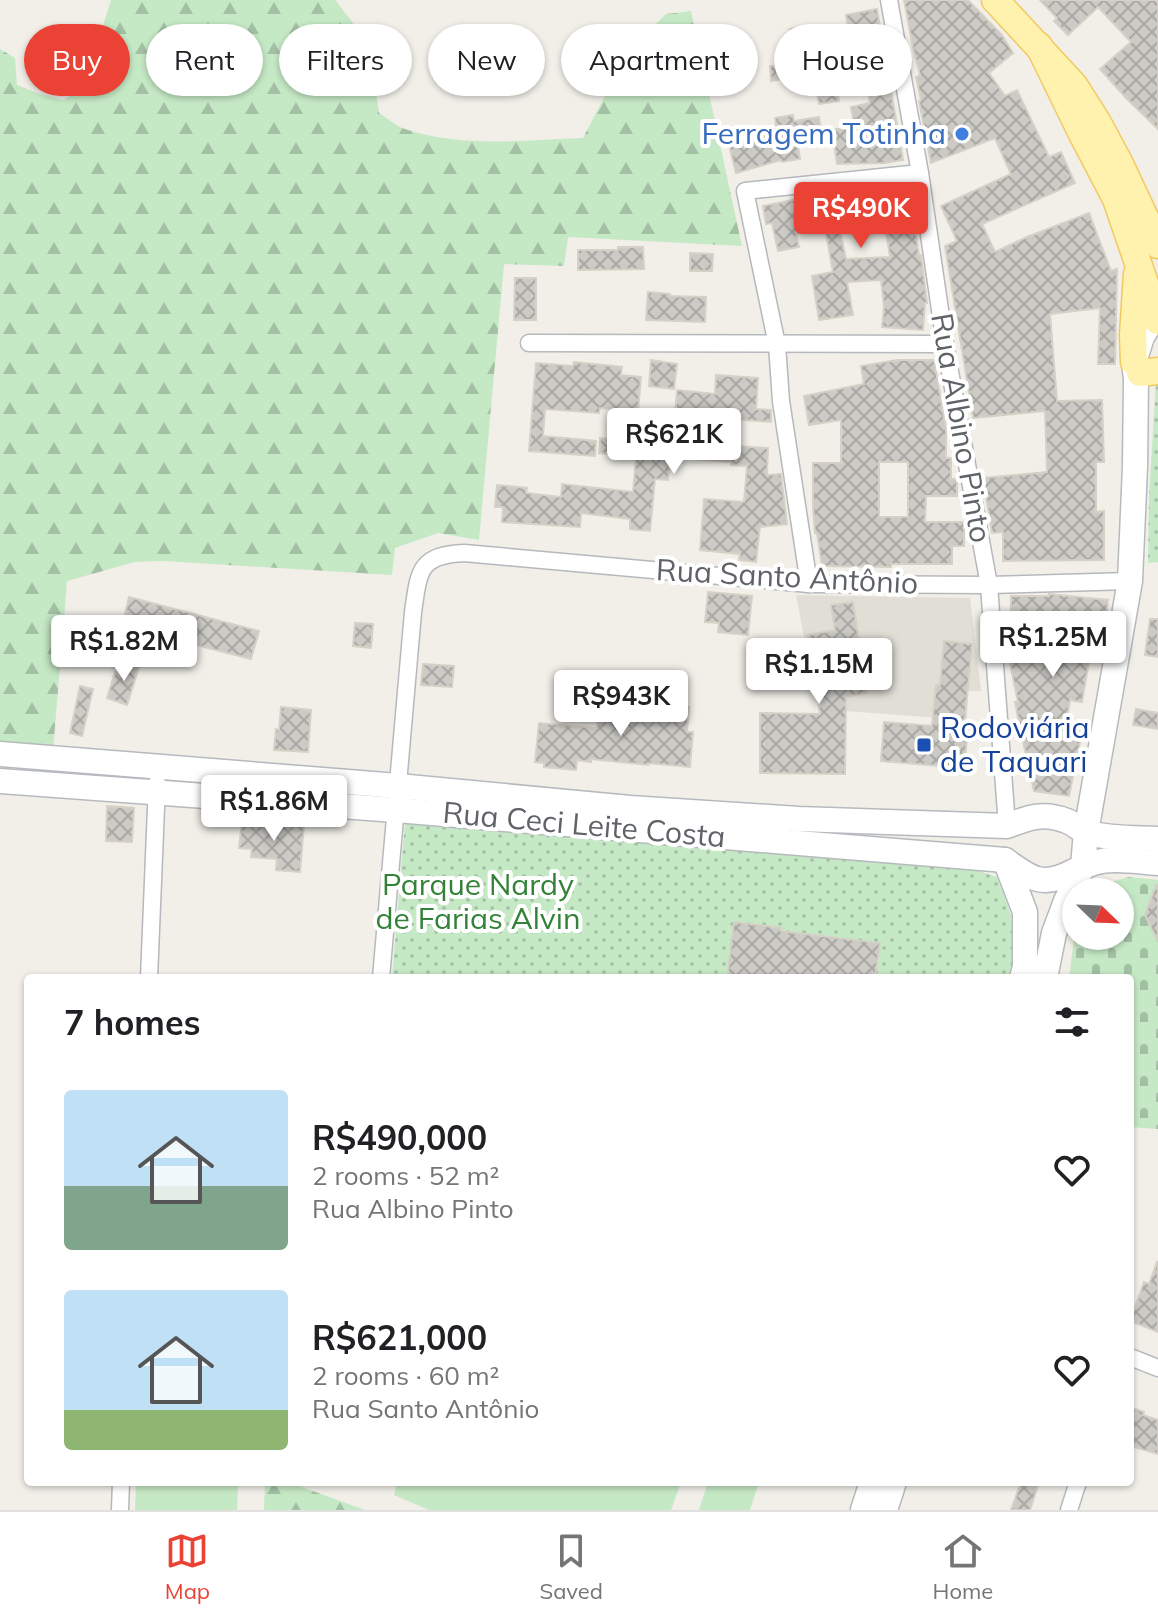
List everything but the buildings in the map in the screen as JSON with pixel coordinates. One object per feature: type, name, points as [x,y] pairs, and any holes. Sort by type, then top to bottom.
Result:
[{"type":"main road","points":[[995,0],[1039,46],[1116,199],[1151,250],[1157,315]]},
{"type":"main road","points":[[1145,367],[1133,335],[1151,250]]},
{"type":"street","name":"Rua Albino Pinto","points":[[889,0],[920,173],[945,344],[989,585],[1007,826],[1005,860]]},
{"type":"street","points":[[809,584],[781,401],[777,345],[745,191],[920,173]]},
{"type":"street","points":[[1046,974],[1054,933],[1083,866],[1086,832],[1130,581],[1135,467],[1145,367],[1142,337],[1157,315]]},
{"type":"street","points":[[529,343],[945,344]]},
{"type":"street","name":"Rua Santo Antônio","points":[[397,798],[418,580],[423,568],[432,559],[445,553],[809,584],[989,585],[1130,581]]},
{"type":"street","name":"Rua Ceci Leite Costa","points":[[0,754],[158,766],[397,798],[630,819],[1005,860],[1038,880],[1049,881],[1104,860],[1158,863]]},
{"type":"street","points":[[149,974],[158,766]]},
{"type":"street","name":"Rua Ceci Leite Costa","points":[[0,781],[156,792],[397,798]]},
{"type":"street","points":[[381,974],[397,798]]},
{"type":"street","name":"Rua Ceci Leite Costa","points":[[630,819],[798,819],[1007,826],[1032,816],[1070,822],[1086,832],[1158,839]]},
{"type":"street","points":[[1005,860],[1025,912],[1023,974]]},
{"type":"street","points":[[1134,1359],[1158,1368]]},
{"type":"street","points":[[120,1510],[121,1486]]},
{"type":"street","points":[[874,1502],[890,1486]]},
{"type":"street","points":[[1069,1510],[1077,1486]]},
{"type":"shaded area","points":[[796,595],[970,598],[981,691],[968,691],[967,720],[818,709]]},
{"type":"green space","points":[[111,0],[335,0],[354,24],[279,24],[279,96],[377,96],[379,113],[402,128],[448,139],[583,138],[605,96],[709,96],[742,246],[568,237],[564,266],[504,264],[479,540],[438,533],[395,548],[392,575],[163,561],[135,562],[67,581],[53,751],[0,743],[0,49],[15,58],[17,85],[24,88],[24,96],[64,100],[70,96],[130,96],[130,24],[103,24]]},
{"type":"green space","points":[[691,11],[694,24],[656,24],[666,14]]},
{"type":"green space","points":[[1156,383],[1158,562],[1148,563],[1149,496]]},
{"type":"green space","name":"Parque Nardy de Farias Alvin","points":[[405,822],[957,864],[997,877],[1010,912],[1017,959],[1012,974],[392,974]]},
{"type":"green space","points":[[1129,877],[1158,880],[1158,1129],[1134,1127],[1134,974],[1070,974],[1073,950],[1134,950],[1134,878],[1125,878]]},
{"type":"green space","points":[[136,1486],[238,1486],[237,1510],[135,1510]]},
{"type":"green space","points":[[265,1486],[299,1486],[365,1510],[264,1510]]},
{"type":"green space","points":[[396,1486],[680,1486],[671,1510],[429,1510],[394,1495]]},
{"type":"green space","points":[[707,1486],[758,1486],[750,1510],[699,1510]]},
{"type":"place","name":"Ferragem Totinha","points":[[962,134]]},
{"type":"place","name":"Rodoviária de Taquari","points":[[924,745]]}]
